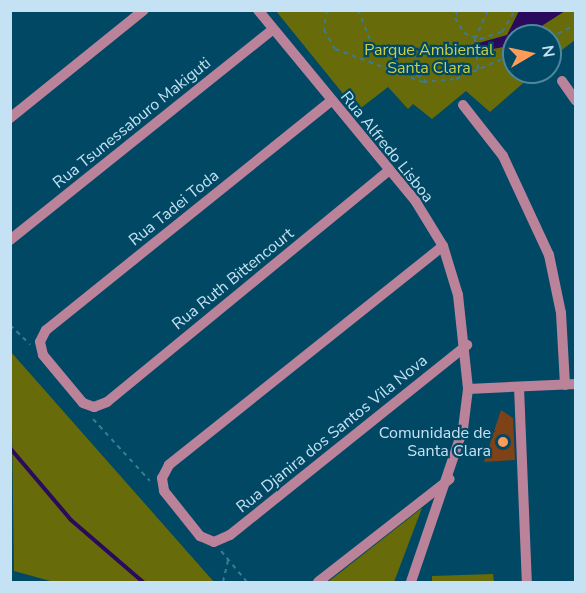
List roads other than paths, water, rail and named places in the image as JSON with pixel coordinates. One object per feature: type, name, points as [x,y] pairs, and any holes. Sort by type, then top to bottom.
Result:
[{"type":"street","points":[[10,118],[144,10]]},
{"type":"street","name":"Rua Alfredo Lisboa","points":[[258,10],[389,170],[443,246],[467,345],[468,389],[450,479],[411,582]]},
{"type":"street","name":"Rua Tsunessaburo Makiguti","points":[[10,240],[273,29]]},
{"type":"street","points":[[562,81],[576,101]]},
{"type":"street","name":"Rua Tadei Toda","points":[[94,407],[84,403],[43,355],[40,342],[46,330],[331,101]]},
{"type":"street","points":[[463,105],[503,156],[549,255],[561,313],[570,385],[468,389]]},
{"type":"street","name":"Rua Ruth Bittencourt","points":[[94,407],[389,170]]},
{"type":"street","name":"Rua Djanira dos Santos Vila Nova","points":[[443,246],[169,465],[163,484],[200,536],[214,542],[230,535],[467,345]]},
{"type":"street","points":[[519,387],[527,582]]},
{"type":"street","points":[[318,582],[450,479]]},
{"type":"waterway","points":[[10,448],[71,520],[143,582]]},
{"type":"place","name":"Comunidade de Santa Clara","points":[[503,442]]},
{"type":"park label","name":"Parque Ambiental Santa Clara","points":[[429,59]]}]
